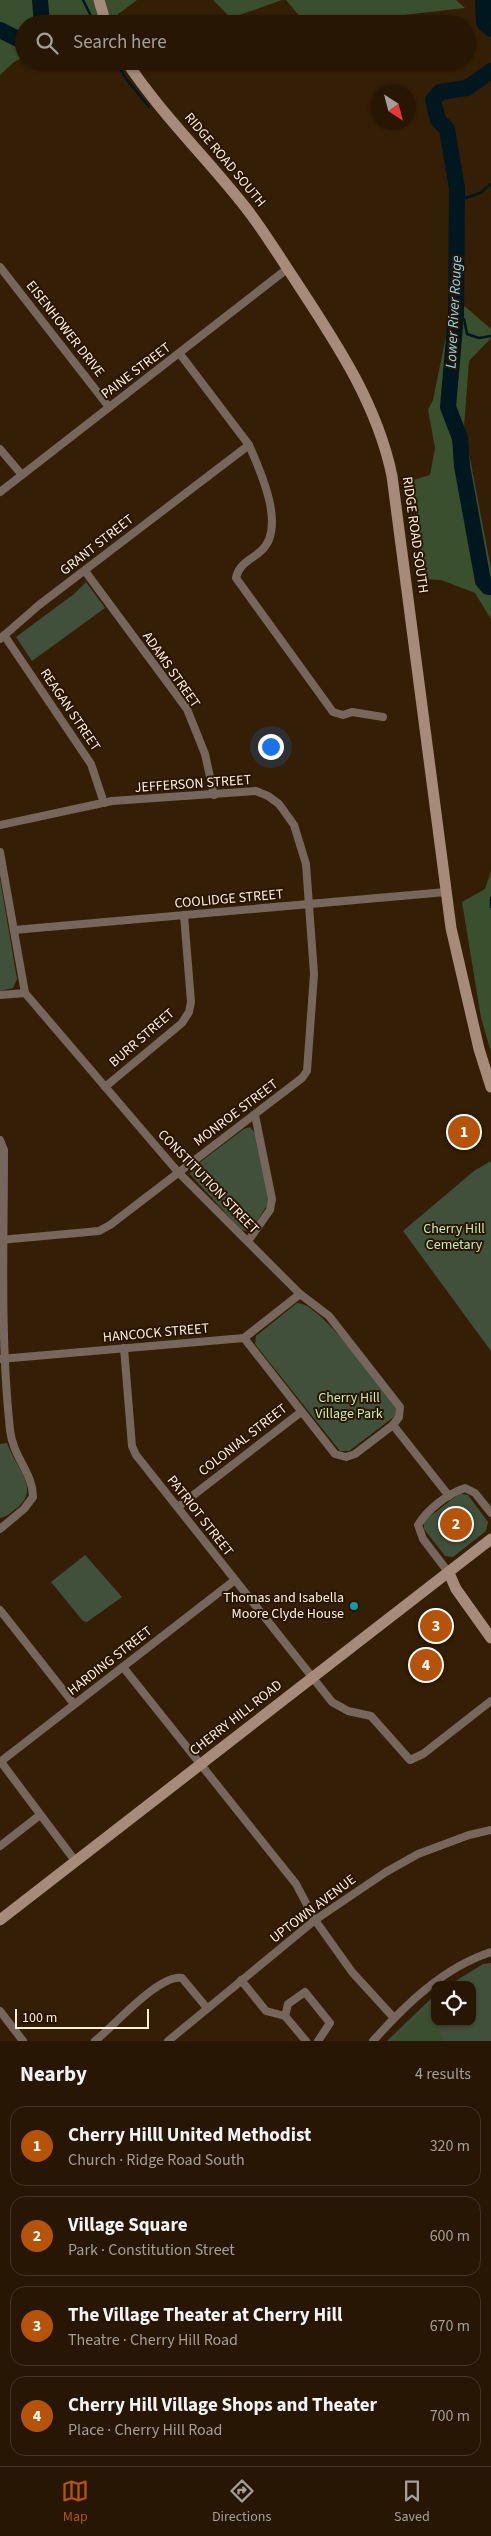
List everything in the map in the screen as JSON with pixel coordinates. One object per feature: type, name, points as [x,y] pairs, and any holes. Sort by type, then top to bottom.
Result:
[{"type":"main road","points":[[99,0],[103,15]]},
{"type":"main road","name":"RIDGE ROAD SOUTH","points":[[132,70],[246,208],[329,334],[362,389],[382,435],[388,454],[397,507],[446,892],[459,966],[491,1087]]},
{"type":"main road","name":"CHERRY HILL ROAD","points":[[0,1920],[491,1540]]},
{"type":"main road","points":[[449,1573],[456,1589],[491,1638]]},
{"type":"street","name":"EISENHOWER DRIVE","points":[[0,267],[109,407]]},
{"type":"street","name":"PAINE STREET","points":[[0,492],[287,269]]},
{"type":"street","points":[[180,354],[249,445],[262,474],[269,502],[272,530],[269,542],[238,570],[236,578],[333,712],[343,715],[352,712],[383,718]]},
{"type":"street","name":"GRANT STREET","points":[[2,637],[39,604],[249,445]]},
{"type":"street","points":[[0,448],[22,475]]},
{"type":"street","name":"ADAMS STREET","points":[[84,571],[187,709],[205,754],[214,795]]},
{"type":"street","name":"REAGAN STREET","points":[[2,637],[91,764],[104,803]]},
{"type":"street","name":"JEFFERSON STREET","points":[[0,824],[104,803],[256,791],[268,796],[279,804],[294,825],[306,864],[309,904]]},
{"type":"street","points":[[0,852],[25,993],[0,995]]},
{"type":"street","name":"COOLIDGE STREET","points":[[14,930],[446,892]]},
{"type":"street","name":"MONROE STREET","points":[[2,1240],[99,1231],[110,1225],[302,1078],[306,1071],[314,974],[309,904]]},
{"type":"street","name":"BURR STREET","points":[[105,1086],[182,1023],[189,1012],[191,1002],[184,915]]},
{"type":"street","name":"CONSTITUTION STREET","points":[[25,993],[178,1172],[300,1294],[329,1316],[400,1407],[399,1417],[393,1424]]},
{"type":"street","points":[[248,1241],[270,1210],[272,1199],[255,1115]]},
{"type":"street","points":[[0,1140],[4,1150],[2,1359],[13,1448],[30,1478],[33,1497],[24,1509],[0,1529]]},
{"type":"street","points":[[300,1294],[244,1338],[335,1454],[346,1458],[355,1454],[393,1424],[449,1496]]},
{"type":"street","name":"HANCOCK STREET","points":[[2,1359],[244,1338]]},
{"type":"street","name":"PATRIOT STREET","points":[[124,1348],[132,1446],[136,1455],[332,1702],[348,1711],[371,1716],[410,1760],[423,1754],[491,1701]]},
{"type":"street","name":"COLONIAL STREET","points":[[178,1507],[301,1412]]},
{"type":"street","points":[[449,1573],[423,1539],[418,1525],[425,1515],[449,1496],[465,1488],[475,1493],[491,1513]]},
{"type":"street","name":"HARDING STREET","points":[[0,1762],[235,1580]]},
{"type":"street","points":[[0,1610],[74,1704]]},
{"type":"street","points":[[123,1667],[296,1884],[316,1920],[352,1972],[394,2018]]},
{"type":"street","points":[[0,1762],[76,1862]]},
{"type":"street","points":[[0,1846],[40,1815]]},
{"type":"street","name":"UPTOWN AVENUE","points":[[168,2041],[316,1920],[386,1872],[418,1854],[469,1835],[491,1830]]},
{"type":"street","points":[[373,2041],[394,2018],[439,1980],[467,1962],[491,1952]]},
{"type":"street","points":[[95,2041],[141,2000],[173,1978],[182,1978],[207,2008]]},
{"type":"street","points":[[241,1980],[266,2011],[285,2016],[306,2041]]},
{"type":"street","points":[[285,2016],[288,2004],[305,1992],[330,2023],[318,2041]]},
{"type":"street","points":[[0,2011],[23,2041]]},
{"type":"green space","points":[[0,0],[137,0],[117,15],[15,15],[15,62],[0,75]]},
{"type":"green space","points":[[213,0],[282,0],[240,15],[228,15]]},
{"type":"green space","points":[[286,0],[456,0],[465,8],[404,15],[298,15]]},
{"type":"green space","points":[[454,297],[491,329],[491,338],[469,361],[464,427],[491,569],[491,619],[475,593],[441,580],[423,579],[413,480],[430,475],[435,448],[428,410],[433,400]]},
{"type":"green space","points":[[86,582],[105,608],[32,661],[16,637],[74,594]]},
{"type":"green space","points":[[491,871],[491,1052],[481,1018],[462,902],[485,889]]},
{"type":"green space","points":[[0,879],[17,979],[13,988],[0,991]]},
{"type":"green space","points":[[250,1127],[256,1134],[269,1202],[254,1226],[246,1231],[241,1230],[190,1174],[191,1169],[244,1129]]},
{"type":"green space","name":"Cherry Hill Cemetary","points":[[491,1161],[491,1351],[403,1231],[474,1171]]},
{"type":"green space","name":"Cherry Hill Village Park","points":[[297,1303],[307,1306],[334,1330],[396,1407],[395,1416],[349,1451],[340,1451],[255,1344],[256,1336]]},
{"type":"green space","points":[[7,1443],[24,1477],[27,1493],[17,1508],[0,1518],[0,1444]]},
{"type":"green space","points":[[460,1493],[468,1495],[488,1522],[486,1531],[453,1557],[445,1556],[424,1529],[424,1521]]},
{"type":"green space","points":[[85,1555],[122,1597],[87,1622],[83,1621],[51,1582]]},
{"type":"green space","points":[[491,1963],[491,2041],[387,2041],[431,1999],[431,2026],[476,2026],[476,1981],[455,1981],[483,1964]]},
{"type":"green space","points":[[429,2005],[431,2006],[431,2026],[438,2026],[444,2041],[392,2041]]},
{"type":"waterway","name":"Lower River Rouge","points":[[40,0],[41,15]]},
{"type":"waterway","points":[[83,0],[90,15]]},
{"type":"waterway","name":"Lower River Rouge","points":[[483,0],[484,23],[491,29]]},
{"type":"waterway","name":"Lower River Rouge","points":[[0,30],[15,38]]},
{"type":"waterway","points":[[121,70],[149,107]]},
{"type":"waterway","name":"Lower River Rouge","points":[[491,71],[467,88],[440,92],[433,100],[438,120],[447,129],[457,188],[456,315],[448,407],[460,438],[462,466],[483,581],[488,587],[491,587]]},
{"type":"waterway","points":[[457,201],[480,193],[491,184]]},
{"type":"waterway","points":[[456,315],[464,319],[467,334],[479,338],[491,336]]},
{"type":"waterway","name":"Lower River Rouge","points":[[491,898],[491,907]]},
{"type":"place","name":"Cherry Hilll United Methodist","points":[[464,1132]]},
{"type":"place","name":"Village Square","points":[[456,1524]]},
{"type":"place","name":"Thomas and Isabella Moore Clyde House","points":[[354,1606]]},
{"type":"place","name":"The Village Theater at Cherry Hill","points":[[436,1626]]},
{"type":"place","name":"Cherry Hill Village Shops and Theater","points":[[426,1665]]}]
